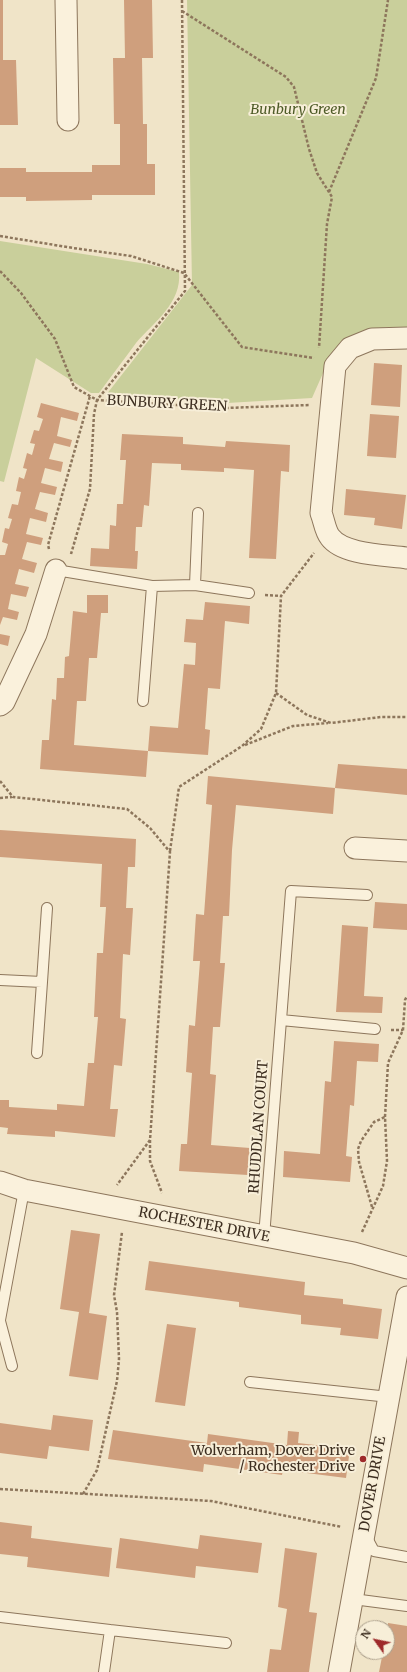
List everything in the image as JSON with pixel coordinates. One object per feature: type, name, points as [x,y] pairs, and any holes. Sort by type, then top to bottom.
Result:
[{"type":"street","points":[[66,0],[68,120]]},
{"type":"street","points":[[407,338],[372,338],[350,348],[335,366],[330,404],[321,513],[329,536],[337,545],[354,550],[407,558]]},
{"type":"street","points":[[0,705],[4,702],[36,634],[61,570]]},
{"type":"street","points":[[355,848],[407,850]]},
{"type":"street","name":"ROCHESTER DRIVE","points":[[0,1182],[24,1190],[354,1253],[407,1268]]},
{"type":"street","name":"DOVER DRIVE","points":[[338,1672],[407,1296]]},
{"type":"lane","points":[[195,585],[198,513]]},
{"type":"lane","points":[[61,570],[152,586],[195,585],[249,592]]},
{"type":"lane","points":[[143,701],[152,586]]},
{"type":"lane","name":"RHUDDLAN COURT","points":[[264,1237],[292,891],[367,895]]},
{"type":"lane","points":[[37,1053],[47,908]]},
{"type":"lane","points":[[0,980],[42,982]]},
{"type":"lane","points":[[281,1020],[375,1029]]},
{"type":"lane","points":[[12,1366],[0,1321],[24,1190]]},
{"type":"lane","points":[[250,1382],[389,1397]]},
{"type":"lane","points":[[364,1532],[374,1551],[407,1557]]},
{"type":"lane","points":[[352,1599],[407,1606]]},
{"type":"lane","points":[[0,1617],[226,1643]]},
{"type":"lane","points":[[104,1672],[110,1630]]},
{"type":"path","name":"BUNBURY GREEN","points":[[97,400],[185,291],[182,0]]},
{"type":"path","points":[[329,192],[376,78],[388,0]]},
{"type":"path","points":[[182,11],[286,77],[294,87],[317,173],[332,197],[327,224],[319,351]]},
{"type":"path","points":[[0,236],[131,256],[184,273],[242,347],[318,359]]},
{"type":"path","points":[[0,271],[21,293],[55,339],[74,387],[97,400],[94,414],[90,490],[61,570]]},
{"type":"path","points":[[61,570],[48,545],[90,396]]},
{"type":"path","name":"BUNBURY GREEN","points":[[97,400],[226,408],[330,404]]},
{"type":"path","points":[[173,1219],[150,1162],[150,1140],[170,852],[178,787],[242,746],[261,729],[276,694],[281,596],[320,545],[329,536]]},
{"type":"path","points":[[276,694],[307,715],[331,722]]},
{"type":"path","points":[[242,746],[293,726],[381,717],[407,717]]},
{"type":"path","points":[[0,781],[13,797]]},
{"type":"path","points":[[0,798],[13,797],[127,809],[150,828],[170,852]]},
{"type":"path","points":[[354,1253],[383,1186],[387,1161],[385,1117],[388,1063],[403,1030],[405,1000],[407,996]]},
{"type":"path","points":[[373,1207],[359,1162],[358,1149],[361,1141],[374,1122],[385,1117]]},
{"type":"path","points":[[83,1494],[97,1470],[117,1381],[119,1359],[117,1312],[114,1294],[118,1208],[117,1185],[150,1140]]},
{"type":"path","points":[[0,1489],[211,1500],[364,1532]]},
{"type":"green space","name":"Bunbury Green","points":[[187,0],[407,0],[407,328],[386,327],[348,339],[331,355],[312,398],[227,403],[106,395],[192,285]]},
{"type":"green space","points":[[0,241],[147,264],[179,272],[179,283],[171,303],[136,343],[99,393],[91,393],[36,358],[4,482],[0,481]]},
{"type":"building","points":[[0,0],[3,0],[3,60],[16,60],[18,125],[0,125]]},
{"type":"building","points":[[124,0],[152,0],[153,58],[142,58],[143,124],[147,124],[147,164],[155,164],[155,195],[92,195],[92,200],[26,201],[26,197],[0,197],[0,168],[26,168],[26,172],[92,172],[92,165],[120,165],[120,124],[114,124],[113,58],[125,58]]},
{"type":"building","points":[[374,363],[402,365],[400,407],[371,405]]},
{"type":"building","points":[[41,403],[79,413],[77,421],[61,417],[57,436],[72,440],[70,447],[54,443],[49,459],[63,462],[61,472],[45,468],[41,483],[57,487],[55,495],[40,492],[35,509],[48,513],[46,522],[30,518],[26,534],[43,538],[41,545],[27,542],[22,559],[37,563],[34,573],[19,569],[15,584],[29,587],[26,597],[11,594],[8,609],[19,612],[17,620],[3,617],[0,625],[0,555],[5,555],[8,544],[2,542],[5,528],[9,529],[12,519],[8,518],[12,504],[18,505],[21,492],[16,491],[19,477],[24,479],[27,469],[23,468],[27,453],[32,455],[35,444],[30,443],[34,430],[39,431],[43,419],[37,417]]},
{"type":"building","points":[[370,414],[399,416],[396,458],[367,456]]},
{"type":"building","points":[[122,434],[183,437],[183,444],[225,447],[226,441],[290,445],[289,472],[281,471],[276,559],[249,558],[254,470],[224,468],[224,472],[181,470],[181,464],[152,463],[149,506],[144,505],[142,527],[136,527],[135,551],[138,551],[137,569],[90,566],[91,548],[109,549],[110,525],[116,526],[117,504],[123,504],[126,460],[120,460]]},
{"type":"building","points":[[346,489],[406,495],[402,529],[374,525],[375,518],[344,515]]},
{"type":"building","points":[[87,595],[108,595],[108,613],[101,613],[97,658],[89,658],[86,701],[77,701],[74,745],[148,751],[146,777],[40,769],[42,740],[49,740],[52,699],[56,700],[57,678],[64,678],[65,657],[69,656],[73,611],[87,613]]},
{"type":"building","points":[[205,602],[250,606],[249,624],[225,621],[220,689],[208,688],[205,729],[210,730],[208,755],[148,751],[150,726],[178,728],[184,664],[195,665],[196,643],[184,642],[186,619],[203,620]]},
{"type":"building","points":[[0,634],[10,636],[8,646],[0,644]]},
{"type":"building","points":[[338,764],[407,769],[407,795],[335,788]]},
{"type":"building","points":[[208,776],[335,788],[333,814],[236,805],[229,916],[223,916],[220,963],[225,963],[220,1027],[213,1027],[210,1074],[216,1075],[211,1145],[250,1148],[248,1175],[179,1171],[181,1144],[187,1144],[192,1073],[186,1072],[189,1025],[195,1026],[200,961],[193,961],[196,914],[204,915],[212,805],[206,804]]},
{"type":"building","points":[[0,830],[136,839],[135,867],[128,867],[126,908],[133,908],[130,955],[123,954],[120,1018],[126,1019],[122,1066],[114,1065],[110,1109],[118,1109],[115,1137],[55,1131],[55,1137],[7,1134],[8,1128],[0,1127],[0,1100],[9,1100],[9,1107],[57,1110],[57,1104],[84,1106],[88,1063],[94,1063],[98,1017],[94,1017],[97,953],[103,953],[106,907],[100,907],[102,864],[0,857]]},
{"type":"building","points":[[375,902],[407,904],[407,930],[373,928]]},
{"type":"building","points":[[342,925],[368,927],[364,996],[383,997],[382,1013],[336,1012]]},
{"type":"building","points":[[334,1041],[379,1044],[378,1062],[357,1061],[354,1106],[350,1105],[346,1156],[352,1157],[350,1182],[283,1177],[284,1151],[320,1154],[325,1081],[331,1082]]},
{"type":"building","points":[[71,1230],[100,1234],[89,1313],[107,1316],[98,1380],[69,1376],[79,1312],[60,1309]]},
{"type":"building","points":[[149,1261],[305,1282],[304,1295],[343,1299],[343,1304],[382,1309],[378,1339],[340,1335],[341,1328],[301,1324],[301,1315],[239,1307],[239,1302],[145,1290]]},
{"type":"building","points":[[167,1324],[196,1328],[185,1406],[155,1402]]},
{"type":"building","points":[[53,1415],[93,1420],[89,1451],[49,1446],[47,1459],[0,1453],[0,1423],[51,1430]]},
{"type":"building","points":[[113,1430],[207,1443],[208,1434],[287,1445],[288,1431],[299,1432],[298,1443],[350,1449],[346,1478],[283,1470],[282,1475],[204,1464],[203,1472],[108,1459]]},
{"type":"building","points":[[0,1522],[32,1526],[31,1538],[112,1548],[109,1577],[27,1567],[28,1557],[0,1554]]},
{"type":"building","points":[[200,1535],[262,1543],[258,1573],[196,1566],[195,1578],[116,1568],[120,1538],[198,1549]]},
{"type":"building","points":[[285,1548],[317,1553],[309,1612],[317,1613],[309,1672],[267,1672],[270,1649],[281,1650],[287,1609],[278,1607]]},
{"type":"building","points":[[395,1624],[407,1626],[407,1672],[379,1672],[381,1660],[395,1660]]},
{"type":"place","name":"Wolverham, Dover Drive / Rochester Drive","points":[[363,1459]]}]
